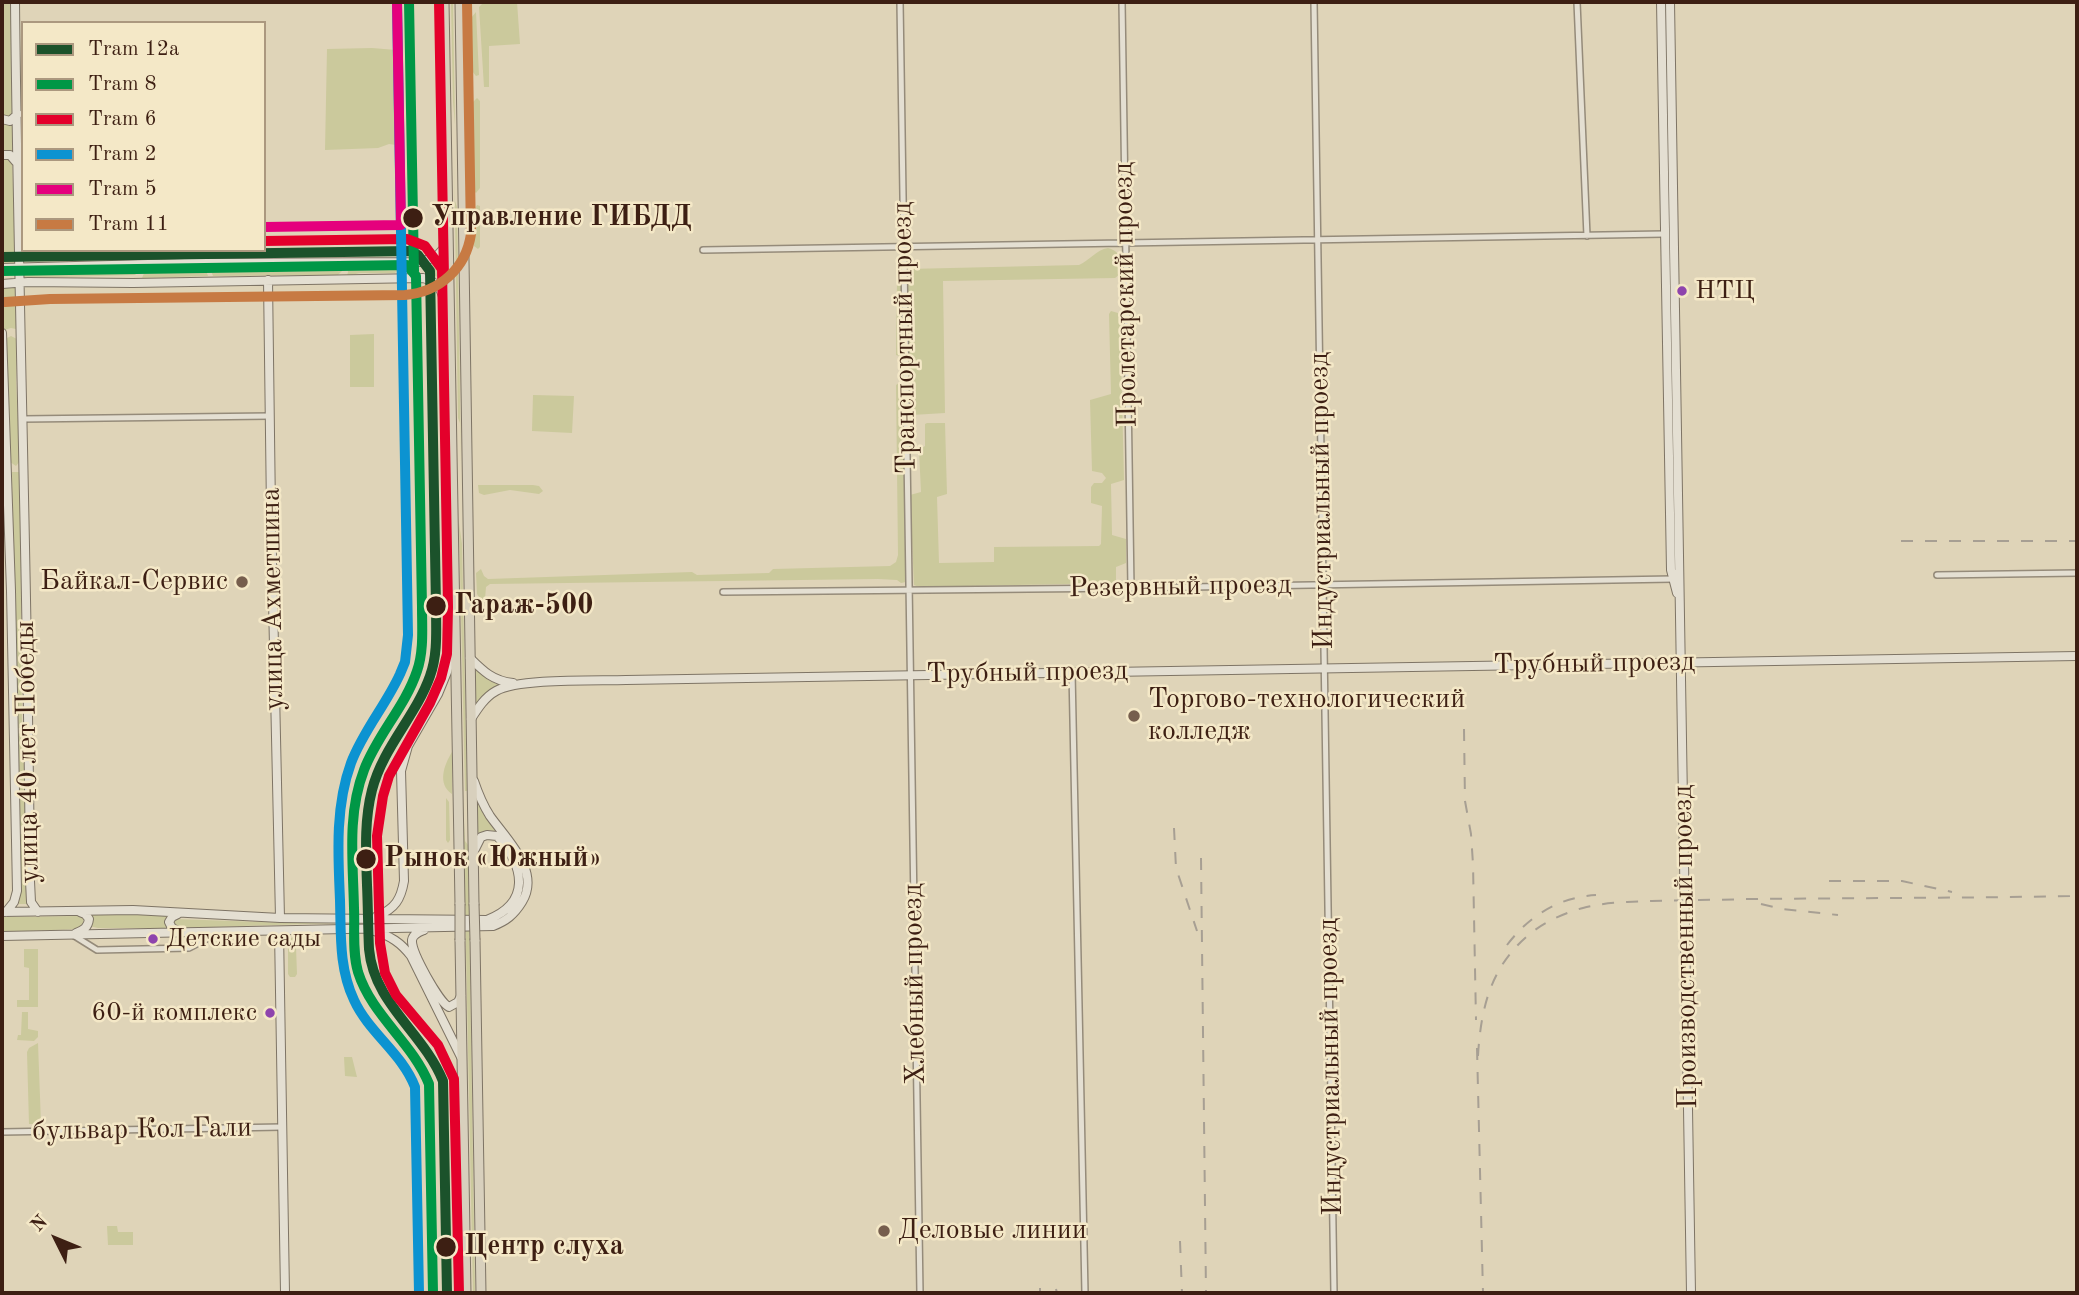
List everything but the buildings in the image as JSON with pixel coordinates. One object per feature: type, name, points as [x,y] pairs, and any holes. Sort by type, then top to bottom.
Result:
[{"type":"main road","points":[[444,2],[466,1293]]},
{"type":"main road","points":[[460,2],[481,1293]]},
{"type":"main road","points":[[446,113],[455,128],[458,127],[461,114]]},
{"type":"main road","points":[[447,161],[450,149],[456,144],[462,158]]},
{"type":"main road","points":[[452,457],[460,468],[464,466],[467,456]]},
{"type":"main road","points":[[453,502],[460,489],[468,502]]},
{"type":"main road","points":[[458,801],[466,792],[472,801]]},
{"type":"street","name":"улица 40 лет Победы","points":[[15,2],[31,899],[38,912]]},
{"type":"street","name":"Транспортный проезд","points":[[900,2],[911,675]]},
{"type":"street","name":"Пролетарский проезд","points":[[1122,2],[1131,589]]},
{"type":"street","name":"Индустриальный проезд","points":[[1314,2],[1334,1293]]},
{"type":"street","points":[[1577,2],[1587,236]]},
{"type":"street","name":"Производственный проезд","points":[[1661,2],[1669,234],[1673,466],[1671,570],[1677,579],[1680,601],[1690,1293]]},
{"type":"street","name":"Производственный проезд","points":[[1669,234],[1670,2]]},
{"type":"street","points":[[2,119],[10,121],[18,114]]},
{"type":"street","points":[[2,155],[10,155],[16,162]]},
{"type":"street","points":[[2,268],[423,261],[436,257],[444,248],[443,209],[448,195]]},
{"type":"street","points":[[703,250],[1669,234]]},
{"type":"street","points":[[392,262],[401,268],[398,275],[392,278]]},
{"type":"street","points":[[213,282],[209,269],[216,263]]},
{"type":"street","points":[[336,263],[344,266],[347,271],[337,279]]},
{"type":"street","points":[[133,283],[141,272],[136,264]]},
{"type":"street","points":[[2,284],[423,278],[433,281],[442,291],[450,329]]},
{"type":"street","name":"улица Ахметшина","points":[[268,280],[280,918]]},
{"type":"street","name":"улица 40 лет Победы","points":[[2,333],[17,893],[12,906],[4,912]]},
{"type":"street","points":[[2,343],[4,336],[12,333],[18,336],[20,342]]},
{"type":"street","points":[[23,419],[270,416]]},
{"type":"street","points":[[6,462],[16,471],[22,468],[23,460]]},
{"type":"street","points":[[1937,575],[2077,573]]},
{"type":"street","name":"Резервный проезд","points":[[723,592],[1131,589],[1677,579]]},
{"type":"street","points":[[372,918],[394,907],[401,895],[404,881],[401,771],[408,746],[438,694],[447,672],[455,639]]},
{"type":"street","name":"Трубный проезд","points":[[523,684],[659,679],[2077,656]]},
{"type":"street","points":[[470,658],[491,677],[523,684]]},
{"type":"street","points":[[1072,672],[1085,1293]]},
{"type":"street","name":"Хлебный проезд","points":[[911,675],[920,1293]]},
{"type":"street","points":[[471,719],[489,695],[504,687],[523,684]]},
{"type":"street","points":[[13,736],[19,729],[27,738]]},
{"type":"street","points":[[2,936],[484,928],[505,921],[525,897],[527,888],[524,865],[489,813],[472,775]]},
{"type":"street","points":[[15,822],[23,833],[27,831],[30,823]]},
{"type":"street","points":[[4,912],[133,910],[280,918],[486,920],[509,908],[516,897],[519,875],[513,858],[497,836],[481,837],[473,853]]},
{"type":"street","points":[[73,935],[89,924],[85,914],[76,911]]},
{"type":"street","points":[[181,913],[172,917],[169,922],[172,928],[181,933]]},
{"type":"street","points":[[333,930],[339,923],[334,918]]},
{"type":"street","points":[[431,928],[415,934],[412,938],[415,953],[444,1005],[453,1006],[461,996]]},
{"type":"street","points":[[361,929],[394,938],[403,945],[462,1060]]},
{"type":"street","points":[[279,931],[285,1293]]},
{"type":"street","points":[[73,935],[97,950],[189,948],[219,932]]},
{"type":"street","name":"бульвар Кол Гали","points":[[2,1132],[282,1127]]},
{"type":"shaded area","points":[[2,2],[12,2],[14,114],[11,118],[3,115]]},
{"type":"shaded area","points":[[453,2],[455,125],[453,102]]},
{"type":"shaded area","points":[[484,2],[517,2],[520,44],[489,46],[489,87],[484,87],[479,7]]},
{"type":"shaded area","points":[[1664,2],[1668,2],[1671,212],[1667,212]]},
{"type":"shaded area","points":[[476,12],[479,75],[476,76],[472,71],[471,18]]},
{"type":"shaded area","points":[[327,49],[396,50],[396,145],[325,150]]},
{"type":"shaded area","points":[[477,98],[480,101],[480,188],[476,193],[473,190],[473,102]]},
{"type":"shaded area","points":[[2,123],[14,123],[12,153],[2,152]]},
{"type":"shaded area","points":[[454,151],[457,207],[461,466],[458,418]]},
{"type":"shaded area","points":[[8,157],[12,161],[16,265],[3,266],[2,159]]},
{"type":"shaded area","points":[[477,205],[480,206],[478,249],[474,246],[473,212]]},
{"type":"shaded area","points":[[1108,248],[1116,252],[1121,262],[1119,275],[1115,278],[943,281],[945,413],[909,413],[908,269],[1079,265]]},
{"type":"shaded area","points":[[446,253],[446,286],[438,277],[432,275],[432,261]]},
{"type":"shaded area","points":[[209,265],[206,270],[208,276],[142,278],[145,271],[142,267]]},
{"type":"shaded area","points":[[339,265],[342,271],[338,275],[213,276],[211,271],[214,267]]},
{"type":"shaded area","points":[[396,265],[399,269],[395,273],[360,273],[347,276],[347,266]]},
{"type":"shaded area","points":[[136,267],[139,272],[135,275],[22,278],[22,269]]},
{"type":"shaded area","points":[[900,281],[902,357],[896,355],[897,283]]},
{"type":"shaded area","points":[[3,284],[18,284],[16,329],[4,330]]},
{"type":"shaded area","points":[[1111,311],[1118,313],[1120,317],[1124,480],[1111,484],[1112,535],[1126,539],[1126,563],[1116,567],[1116,580],[1113,583],[914,585],[910,495],[921,492],[919,450],[925,446],[927,423],[945,423],[947,494],[937,497],[939,563],[994,562],[994,547],[1101,544],[1102,506],[1091,503],[1091,487],[1094,483],[1102,483],[1106,478],[1102,473],[1092,471],[1090,400],[1111,394]]},
{"type":"shaded area","points":[[374,334],[374,387],[350,387],[350,335]]},
{"type":"shaded area","points":[[11,336],[17,339],[20,461],[16,466],[10,462],[5,339]]},
{"type":"shaded area","points":[[896,385],[905,385],[906,582],[878,579],[490,584],[486,587],[485,599],[481,600],[477,594],[476,573],[481,569],[488,579],[692,572],[697,575],[769,573],[773,569],[890,566],[896,562],[898,555]]},
{"type":"shaded area","points":[[533,395],[574,396],[572,433],[532,431]]},
{"type":"shaded area","points":[[12,472],[20,472],[22,728],[16,728]]},
{"type":"shaded area","points":[[478,485],[533,485],[539,486],[543,491],[539,494],[510,490],[484,495],[479,493]]},
{"type":"shaded area","points":[[459,523],[462,544],[467,791],[465,791]]},
{"type":"shaded area","points":[[475,665],[488,679],[506,686],[475,708]]},
{"type":"shaded area","points":[[21,733],[26,826],[22,827],[19,824],[17,734]]},
{"type":"shaded area","points":[[452,752],[452,794],[447,790],[443,774]]},
{"type":"shaded area","points":[[446,798],[449,802],[448,843],[446,840]]},
{"type":"shaded area","points":[[463,803],[465,841],[468,845],[475,1293],[473,1293]]},
{"type":"shaded area","points":[[477,803],[500,835],[489,830],[478,835]]},
{"type":"shaded area","points":[[20,834],[27,834],[27,904],[19,904]]},
{"type":"shaded area","points":[[89,913],[167,916],[168,928],[98,928],[89,926]]},
{"type":"shaded area","points":[[80,916],[84,924],[78,929],[2,932],[2,917]]},
{"type":"shaded area","points":[[175,919],[336,923],[180,928],[175,926]]},
{"type":"shaded area","points":[[311,936],[309,942],[296,947],[297,974],[290,977],[290,938]]},
{"type":"shaded area","points":[[24,949],[38,949],[38,1007],[17,1007],[17,1000],[29,1000],[29,968],[24,967]]},
{"type":"shaded area","points":[[22,1012],[28,1012],[28,1029],[38,1031],[38,1037],[34,1041],[17,1040],[18,1035],[21,1035]]},
{"type":"shaded area","points":[[38,1043],[41,1124],[29,1124],[27,1052]]},
{"type":"shaded area","points":[[344,1057],[352,1057],[357,1077],[345,1076]]},
{"type":"shaded area","points":[[107,1226],[117,1226],[118,1232],[133,1232],[133,1245],[108,1245]]},
{"type":"railway","points":[[1901,541],[2077,541]]},
{"type":"railway","points":[[1464,729],[1465,801],[1473,864],[1476,1020]]},
{"type":"railway","points":[[1174,828],[1176,868],[1197,931]]},
{"type":"railway","points":[[1201,858],[1206,1293]]},
{"type":"railway","points":[[1829,881],[1902,881],[1952,892]]},
{"type":"railway","points":[[1507,945],[1525,925],[1546,910],[1570,900],[1596,895]]},
{"type":"railway","points":[[1478,1056],[1486,1002],[1508,956],[1540,926],[1583,908],[1664,901],[2077,896]]},
{"type":"railway","points":[[1761,904],[1838,915]]},
{"type":"railway","points":[[1477,1048],[1483,1293]]},
{"type":"railway","points":[[1180,1241],[1182,1293]]},
{"type":"railway","points":[[1040,1288],[1040,1293]]},
{"type":"railway","points":[[1056,1289],[1057,1293]]},
{"type":"tram line","name":"2","points":[[397,2],[408,635],[405,662],[400,674],[351,763],[342,796],[339,865],[342,951],[349,988],[360,1012],[402,1064],[415,1087],[419,1293]]},
{"type":"tram line","name":"5","points":[[266,227],[401,225],[397,2]]},
{"type":"tram line","name":"8","points":[[409,2],[414,271]]},
{"type":"tram line","name":"6","points":[[439,2],[444,278]]},
{"type":"tram line","name":"11","points":[[5,302],[50,299],[405,295],[418,293],[440,283],[464,257],[471,234],[467,2]]},
{"type":"tram line","name":"6","points":[[266,241],[407,239],[425,246],[442,269],[447,654],[441,678],[430,703],[389,776],[377,836],[380,943],[385,973],[396,995],[438,1045],[454,1079],[459,1293]]},
{"type":"tram line","name":"12а","points":[[2,257],[411,251],[418,255],[430,271],[435,651],[433,668],[424,691],[377,774],[368,813],[366,849],[369,949],[373,968],[389,1002],[424,1047],[443,1081],[447,1293]]},
{"type":"tram line","name":"8","points":[[2,271],[407,265],[416,276],[422,647],[412,684],[364,770],[355,804],[352,855],[354,948],[358,972],[364,988],[413,1055],[429,1084],[433,1293]]},
{"type":"place","name":"Управление ГИБДД","points":[[413,218]]},
{"type":"place","name":"НТЦ","points":[[1682,291]]},
{"type":"place","name":"Байкал-Сервис","points":[[242,582]]},
{"type":"place","name":"Гараж-500","points":[[436,606]]},
{"type":"place","name":"Торгово-технологический колледж","points":[[1134,716]]},
{"type":"place","name":"Рынок «Южный»","points":[[366,859]]},
{"type":"place","name":"Детские сады","points":[[153,939]]},
{"type":"place","name":"60-й комплекс","points":[[270,1013]]},
{"type":"place","name":"Деловые линии","points":[[884,1231]]},
{"type":"place","name":"Центр слуха","points":[[446,1247]]}]
